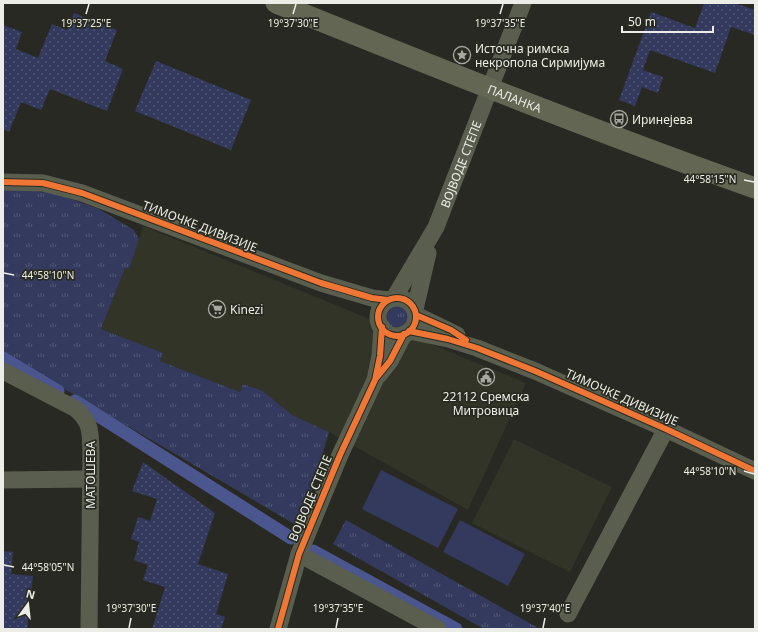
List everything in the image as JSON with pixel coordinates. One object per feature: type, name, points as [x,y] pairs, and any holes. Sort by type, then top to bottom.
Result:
[{"type":"main road","name":"ПАЛАНКА","points":[[276,3],[490,90],[648,150],[755,188]]},
{"type":"street","points":[[490,90],[523,3]]},
{"type":"street","name":"ВОЈВОДЕ СТЕПЕ","points":[[415,312],[431,239],[490,90]]},
{"type":"street","name":"ТИМОЧКЕ ДИВИЗИЈЕ","points":[[3,182],[43,183],[82,193],[321,283],[372,298],[391,299]]},
{"type":"street","name":"ВОЈВОДЕ СТЕПЕ","points":[[391,299],[431,239]]},
{"type":"street","name":"ТИМОЧКЕ ДИВИЗИЈЕ","points":[[321,283],[359,302],[381,325]]},
{"type":"street","points":[[391,299],[408,301],[415,312],[415,324],[406,333],[392,335],[381,325],[380,310],[391,299]]},
{"type":"street","name":"ТИМОЧКЕ ДИВИЗИЈЕ","points":[[415,312],[451,330],[478,348]]},
{"type":"street","name":"ВОЈВОДЕ СТЕПЕ","points":[[375,380],[380,356],[381,325]]},
{"type":"street","name":"ВОЈВОДЕ СТЕПЕ","points":[[278,629],[299,554],[340,455],[375,380],[390,360],[406,333]]},
{"type":"street","name":"ТИМОЧКЕ ДИВИЗИЈЕ","points":[[406,333],[448,338],[478,348],[536,371],[666,429],[755,471]]},
{"type":"street","name":"МАТОШЕВА","points":[[3,371],[76,409],[84,416],[90,428],[89,629]]},
{"type":"street","points":[[568,614],[666,429]]},
{"type":"street","points":[[3,480],[90,479]]},
{"type":"street","name":"ВОЈВОДЕ СТЕПЕ","points":[[299,554],[438,629]]},
{"type":"shaded area","points":[[143,226],[526,383],[468,510],[329,432],[292,415],[263,391],[244,384],[240,392],[160,361],[163,353],[101,329],[125,268],[129,269]]},
{"type":"shaded area","points":[[514,439],[612,487],[570,572],[472,523]]},
{"type":"green space","points":[[704,3],[734,3],[755,10],[755,35],[731,27],[715,73],[650,50],[643,70],[663,77],[658,93],[642,87],[635,106],[619,100],[651,12],[695,28]]},
{"type":"green space","points":[[74,13],[117,30],[105,61],[123,69],[107,111],[50,89],[41,110],[21,102],[9,132],[3,129],[3,25],[22,32],[16,49],[38,58],[52,24],[67,30]]},
{"type":"green space","points":[[156,61],[251,100],[231,150],[135,111]]},
{"type":"green space","points":[[17,189],[54,193],[99,209],[134,230],[139,239],[129,269],[125,268],[101,329],[163,353],[160,361],[240,392],[243,384],[263,391],[292,415],[329,432],[301,528],[3,353],[3,190]]},
{"type":"green space","points":[[398,306],[406,309],[409,317],[406,325],[398,328],[390,325],[387,317],[390,309]]},
{"type":"green space","points":[[143,462],[215,513],[198,564],[228,574],[216,614],[225,617],[221,629],[152,629],[165,587],[143,580],[148,565],[134,560],[139,542],[131,539],[138,517],[150,521],[157,499],[132,491]]},
{"type":"green space","points":[[381,470],[458,509],[438,548],[362,509]]},
{"type":"green space","points":[[346,520],[540,629],[484,629],[333,544]]},
{"type":"green space","points":[[460,520],[525,554],[508,586],[443,552]]},
{"type":"green space","points":[[3,551],[13,552],[11,574],[33,576],[27,629],[3,629]]},
{"type":"waterway","points":[[3,358],[58,391]]},
{"type":"waterway","points":[[75,401],[291,538]]},
{"type":"waterway","points":[[313,551],[456,629]]},
{"type":"cycle path","points":[[3,182],[43,183],[82,193],[321,283],[372,298],[388,300]]},
{"type":"cycle path","points":[[397,298],[407,301],[413,307],[416,317],[413,327],[407,333],[397,336],[387,333],[381,327],[378,317],[381,307],[387,301],[397,298]]},
{"type":"cycle path","points":[[416,315],[451,330],[466,340]]},
{"type":"cycle path","points":[[278,629],[299,554],[340,455],[375,380],[380,356],[382,327]]},
{"type":"cycle path","points":[[409,331],[448,339],[477,348],[535,371],[666,429],[755,471]]},
{"type":"cycle path","points":[[377,377],[390,361],[404,334]]},
{"type":"place","name":"Источна римска некропола Сирмијума","points":[[462,55]]},
{"type":"place","name":"Иринејева","points":[[619,119]]},
{"type":"place","name":"Kinezi","points":[[217,309]]},
{"type":"place","name":"22112 Сремска Митровица","points":[[486,377]]}]
